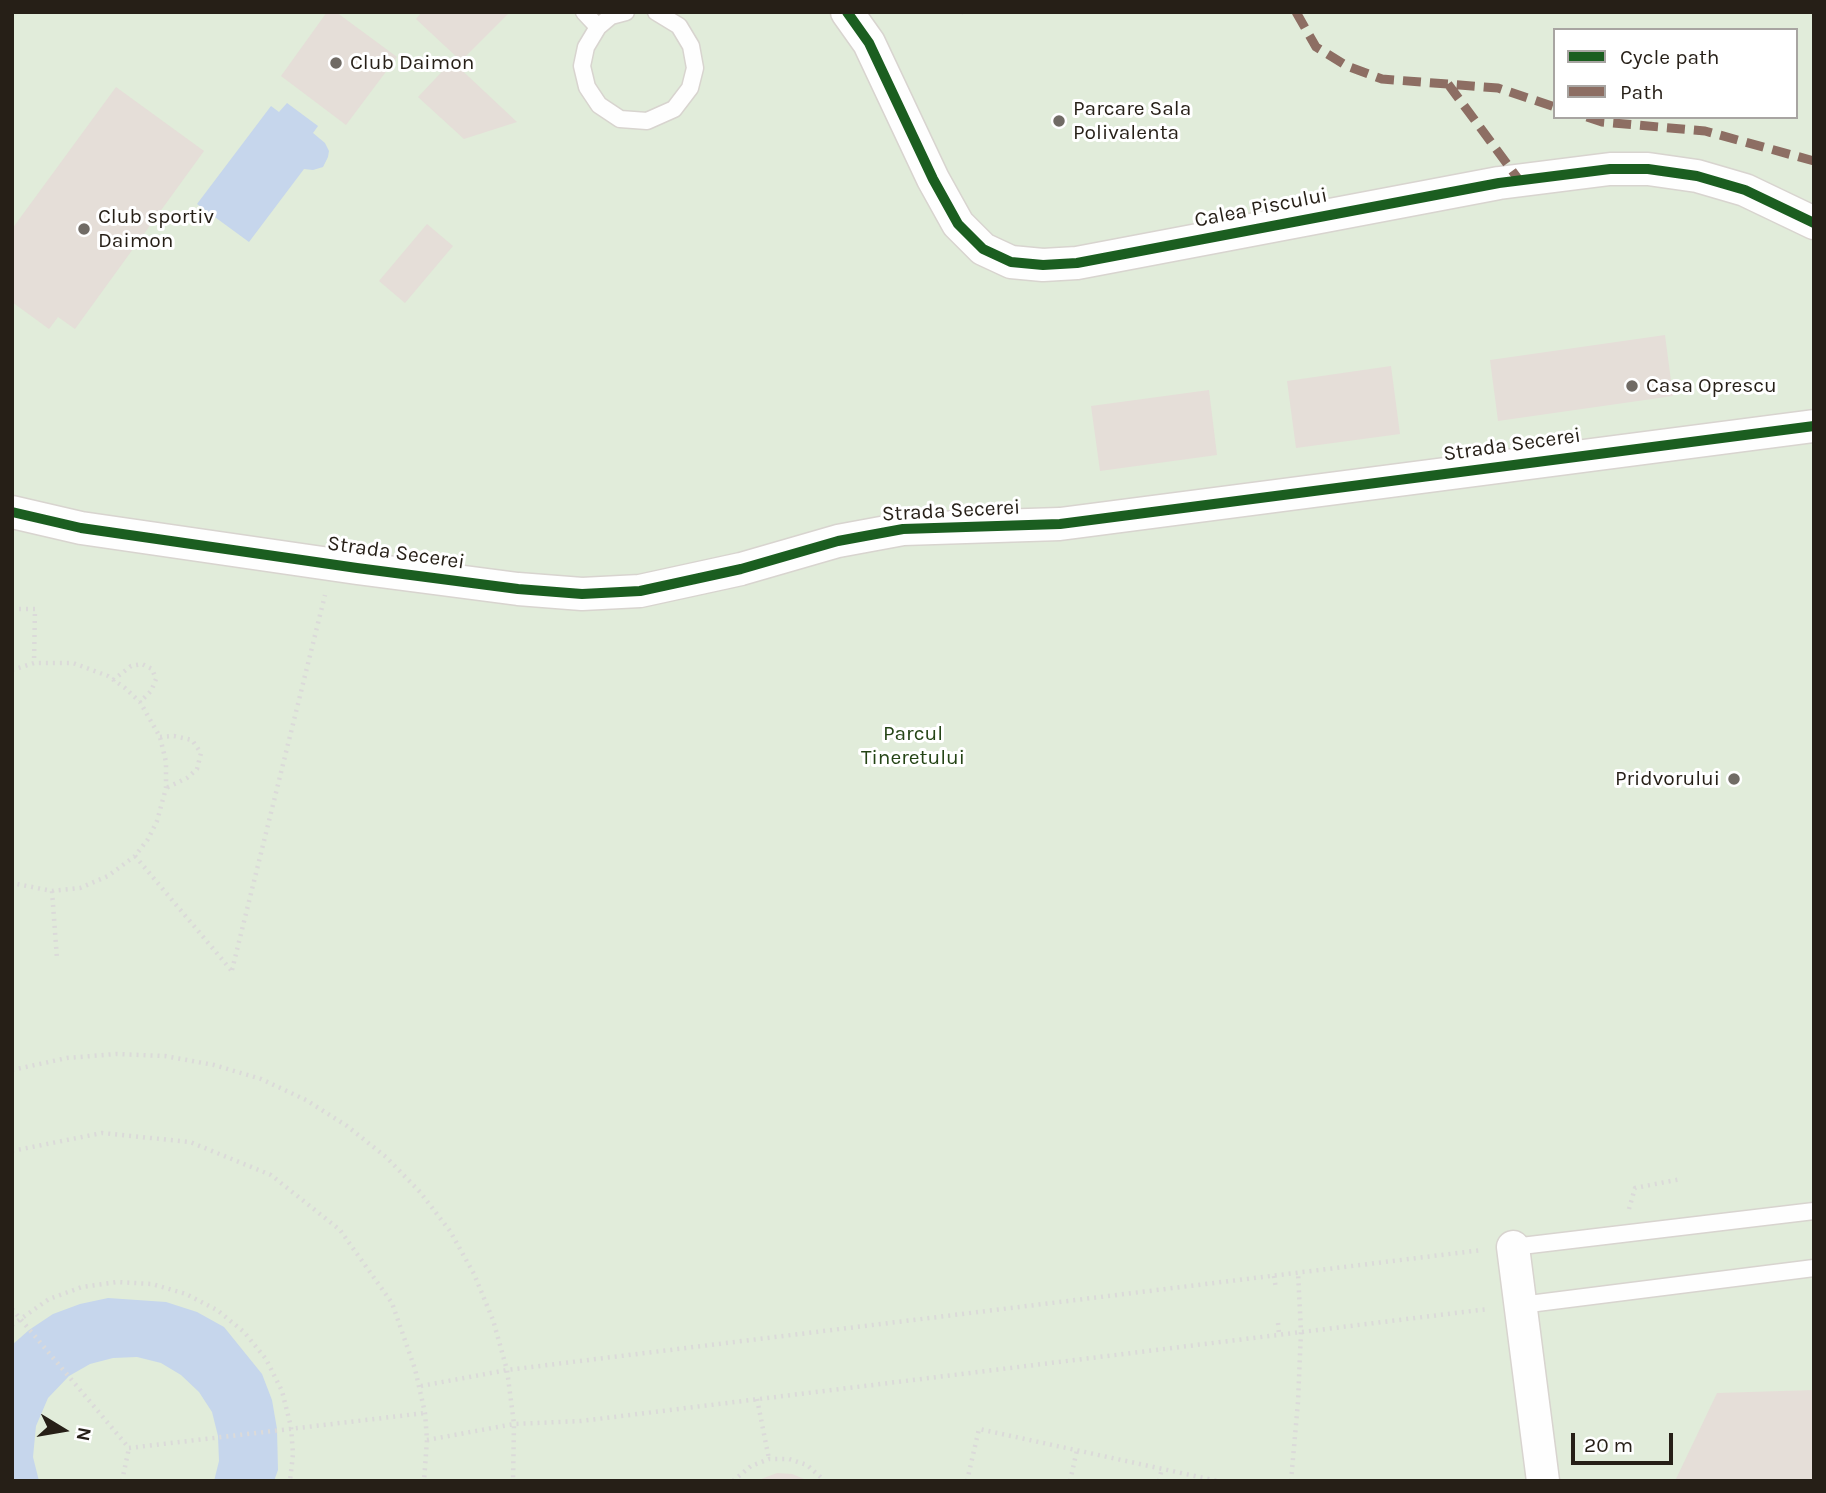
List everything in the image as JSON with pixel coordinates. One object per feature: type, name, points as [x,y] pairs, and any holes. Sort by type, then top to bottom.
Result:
[{"type":"street","name":"Calea Piscului","points":[[847,12],[869,43],[933,179],[958,224],[983,249],[1011,262],[1044,265],[1077,263],[1486,186],[1610,169],[1648,169],[1697,176],[1745,190],[1814,223]]},
{"type":"street","name":"Strada Secerei","points":[[12,512],[81,528],[518,589],[582,594],[640,591],[741,569],[838,541],[903,529],[1060,524],[1814,426]]},
{"type":"street","points":[[1513,1247],[1543,1481]]},
{"type":"lane","points":[[584,12],[597,27]]},
{"type":"lane","points":[[626,12],[611,16],[597,27],[586,47],[582,66],[586,87],[599,105],[620,119],[647,121],[674,109],[690,88],[695,68],[691,46],[679,26],[656,12]]},
{"type":"lane","points":[[1513,1247],[1814,1211]]},
{"type":"lane","points":[[1521,1305],[1814,1268]]},
{"type":"path","points":[[135,856],[232,970],[333,564]]},
{"type":"path","points":[[12,609],[35,609],[34,663]]},
{"type":"path","points":[[12,670],[34,663],[73,663],[113,680],[140,702],[160,737],[166,762],[166,788],[157,821],[135,856],[108,876],[80,888],[52,891],[12,883]]},
{"type":"path","points":[[113,680],[131,666],[142,664],[152,668],[156,679],[151,691],[140,702]]},
{"type":"path","points":[[160,737],[174,736],[192,740],[201,753],[197,769],[187,778],[166,788]]},
{"type":"path","points":[[52,891],[57,959]]},
{"type":"path","points":[[12,1070],[67,1058],[116,1054],[165,1056],[214,1065],[261,1079],[306,1100],[348,1126],[386,1157],[420,1192],[450,1231],[489,1308],[507,1370],[514,1424],[513,1481]]},
{"type":"path","points":[[13,1149],[102,1133],[190,1142],[271,1175],[341,1230],[392,1303],[421,1386],[426,1440],[424,1481]]},
{"type":"path","points":[[1624,1234],[1635,1188],[1681,1179]]},
{"type":"path","points":[[421,1386],[507,1370],[1513,1247]]},
{"type":"path","points":[[1291,1481],[1301,1331],[1297,1305],[1298,1273]]},
{"type":"path","points":[[1274,1276],[1276,1289]]},
{"type":"path","points":[[12,1325],[49,1299],[82,1287],[152,1284],[186,1294],[226,1317],[244,1332],[266,1359],[282,1391],[291,1427],[293,1454],[290,1481]]},
{"type":"path","points":[[426,1440],[514,1424],[581,1421],[1521,1305]]},
{"type":"path","points":[[12,1309],[129,1448]]},
{"type":"path","points":[[1278,1323],[1279,1334]]},
{"type":"path","points":[[757,1399],[769,1459]]},
{"type":"path","points":[[129,1448],[425,1413]]},
{"type":"path","points":[[967,1481],[979,1429],[1218,1481]]},
{"type":"path","points":[[122,1481],[129,1448]]},
{"type":"path","points":[[1070,1481],[1077,1450]]},
{"type":"path","points":[[733,1481],[751,1466],[769,1459],[789,1459],[807,1465],[824,1481]]},
{"type":"path","points":[[1160,1481],[1162,1468]]},
{"type":"green space","name":"Parcul Tineretului","points":[[12,12],[1814,12],[1814,1481],[12,1481]]},
{"type":"water","points":[[287,103],[318,126],[313,133],[325,143],[329,151],[328,157],[323,167],[304,169],[249,242],[197,204],[271,106],[279,112]]},
{"type":"water","points":[[108,1298],[166,1302],[197,1312],[224,1327],[262,1374],[272,1400],[277,1429],[278,1470],[274,1481],[214,1481],[219,1461],[218,1436],[212,1412],[199,1392],[181,1375],[161,1363],[137,1357],[113,1358],[90,1364],[69,1376],[48,1398],[36,1426],[33,1457],[39,1481],[12,1481],[12,1345],[53,1314]]},
{"type":"building","points":[[327,12],[336,12],[397,57],[346,125],[281,76]]},
{"type":"building","points":[[422,12],[510,12],[461,61],[416,19]]},
{"type":"building","points":[[452,61],[517,122],[464,139],[418,97]]},
{"type":"building","points":[[116,87],[204,151],[75,329],[58,317],[49,329],[12,302],[12,229]]},
{"type":"building","points":[[427,224],[453,246],[405,303],[379,281]]},
{"type":"building","points":[[1665,335],[1673,396],[1498,421],[1490,360]]},
{"type":"building","points":[[1391,366],[1400,434],[1296,448],[1287,381]]},
{"type":"building","points":[[1209,390],[1217,455],[1100,471],[1091,406]]},
{"type":"building","points":[[1814,1390],[1814,1481],[1675,1481],[1717,1393]]},
{"type":"building","points":[[777,1473],[792,1474],[809,1481],[756,1481]]},
{"type":"marked path","points":[[1296,12],[1316,47],[1347,66],[1382,79],[1498,88],[1553,106]]},
{"type":"marked path","points":[[1448,84],[1519,180]]},
{"type":"marked path","points":[[1593,119],[1705,131],[1814,161]]},
{"type":"cycle path","points":[[847,12],[869,43],[933,179],[958,224],[983,249],[1011,262],[1043,265],[1077,263],[1499,183],[1610,169],[1648,169],[1697,176],[1745,190],[1814,223]]},
{"type":"cycle path","points":[[12,512],[81,528],[357,568],[518,589],[582,594],[640,591],[741,569],[838,541],[903,529],[1060,524],[1814,426]]},
{"type":"place","name":"Club Daimon","points":[[336,63]]},
{"type":"place","name":"Parcare Sala Polivalenta","points":[[1059,121]]},
{"type":"place","name":"Club sportiv Daimon","points":[[84,229]]},
{"type":"place","name":"Casa Oprescu","points":[[1632,386]]},
{"type":"place","name":"Pridvorului","points":[[1734,779]]}]
